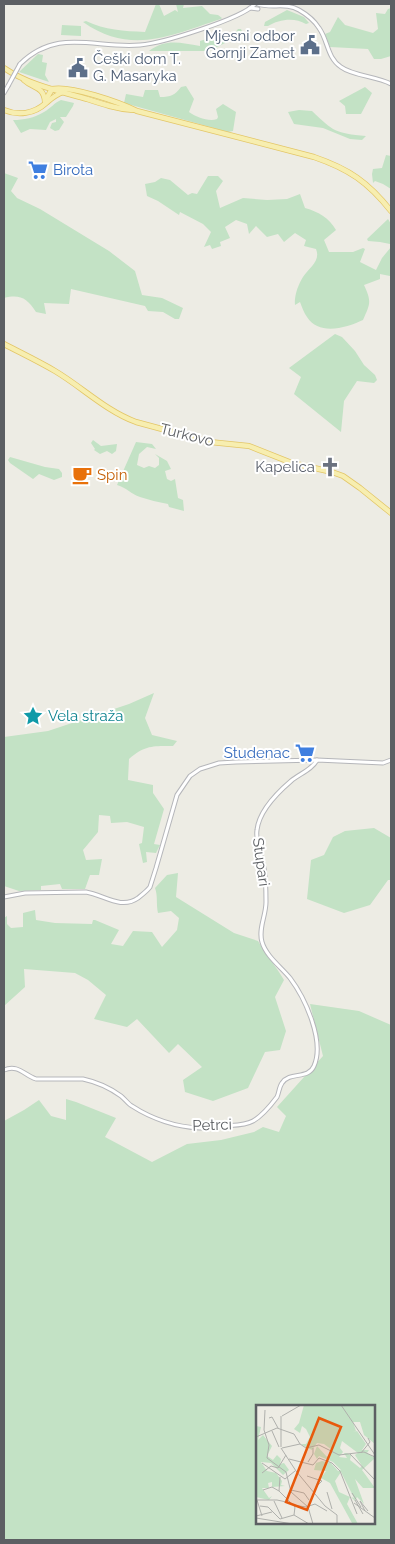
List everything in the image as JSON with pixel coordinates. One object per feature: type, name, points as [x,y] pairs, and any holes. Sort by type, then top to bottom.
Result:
[{"type":"main road","points":[[4,68],[52,90],[110,106],[137,110]]},
{"type":"main road","points":[[21,77],[29,85],[42,90],[45,101]]},
{"type":"main road","points":[[37,109],[52,90],[63,88],[112,101],[137,110],[314,157],[342,168],[366,184],[377,193],[391,211]]},
{"type":"main road","points":[[52,90],[52,97]]},
{"type":"main road","points":[[4,110],[23,114],[37,109],[52,97],[63,92]]},
{"type":"main road","name":"Turkovo","points":[[4,344],[55,371],[107,407],[133,421],[210,442],[246,445],[292,463],[332,472],[343,476],[391,513]]},
{"type":"street","points":[[4,93],[20,64],[36,51],[52,44],[78,42],[141,45],[164,40],[217,23],[256,4],[290,6],[296,9],[310,18],[319,28],[332,58],[340,67],[379,78],[391,84]]},
{"type":"street","points":[[250,8],[258,9]]},
{"type":"street","points":[[4,898],[25,893],[86,892],[119,903],[126,903],[136,899],[147,891],[156,868],[177,794],[190,776],[200,769],[219,763],[317,760],[383,763],[391,760]]},
{"type":"street","name":"Stupari","points":[[290,978],[268,954],[262,944],[260,933],[265,919],[266,904],[264,869],[257,842],[257,832],[259,821],[267,808],[291,781],[314,766],[317,760]]},
{"type":"street","name":"Petrci","points":[[4,1070],[18,1068],[36,1079],[89,1080],[113,1090],[131,1106],[176,1125],[203,1128],[246,1124],[254,1121],[265,1111],[278,1096],[281,1084],[286,1079],[292,1076],[304,1075],[310,1072],[314,1066],[317,1052],[315,1032],[305,1002],[290,978]]},
{"type":"green space","points":[[156,4],[159,4],[164,16],[175,10],[178,12],[176,4],[184,4],[183,8],[202,6],[210,14],[218,15],[222,18],[168,36],[135,40],[118,38],[101,32],[83,22],[86,21],[115,29],[145,32]]},
{"type":"green space","points":[[391,8],[391,56],[374,59],[368,49],[330,47],[325,34],[330,32],[338,17],[345,25],[373,33],[378,29],[376,13],[385,14]]},
{"type":"green space","points":[[287,10],[304,17],[309,23],[287,20],[264,26],[265,22]]},
{"type":"green space","points":[[62,25],[81,26],[81,36],[61,35]]},
{"type":"green space","points":[[238,29],[241,29],[243,34],[209,51],[149,51],[161,44],[174,42],[200,46],[200,41],[213,37],[217,41],[223,40],[232,36]]},
{"type":"green space","points":[[38,54],[43,55],[42,62],[47,63],[45,75],[49,82],[19,72]]},
{"type":"green space","points":[[186,86],[194,99],[189,112],[195,116],[214,120],[218,117],[216,109],[223,104],[236,112],[233,131],[228,132],[124,103],[126,94],[143,97],[145,90],[158,90],[160,97],[167,97],[175,94],[181,87]]},
{"type":"green space","points":[[365,87],[372,93],[361,114],[346,114],[345,106],[339,101]]},
{"type":"green space","points":[[61,100],[74,103],[66,117],[60,117],[64,122],[59,130],[55,131],[50,128],[52,123],[56,122],[56,119],[50,122],[46,130],[30,129],[21,133],[13,120],[36,116]]},
{"type":"green space","points":[[299,110],[312,111],[325,123],[341,132],[366,136],[362,140],[350,139],[323,128],[294,124],[288,112]]},
{"type":"green space","points":[[386,155],[391,156],[391,189],[375,181],[373,183],[373,169],[382,168]]},
{"type":"green space","points":[[4,173],[18,178],[11,191],[17,198],[40,209],[109,251],[135,271],[142,295],[162,298],[183,308],[179,319],[175,319],[163,312],[148,311],[145,306],[71,289],[69,304],[44,303],[46,314],[36,312],[23,298],[4,298]]},
{"type":"green space","points":[[208,176],[218,176],[223,181],[216,191],[220,208],[243,198],[287,199],[300,194],[305,208],[323,216],[336,230],[324,240],[329,252],[353,252],[363,248],[365,249],[360,262],[376,270],[382,258],[391,247],[391,275],[380,274],[380,279],[364,285],[369,303],[363,320],[341,328],[318,327],[306,315],[300,302],[295,305],[300,283],[316,261],[317,253],[316,249],[304,246],[306,240],[295,233],[284,242],[278,234],[267,237],[256,226],[249,234],[247,224],[236,220],[225,227],[230,238],[220,242],[221,246],[212,249],[210,245],[204,247],[211,232],[203,224],[180,212],[179,215],[147,196],[145,184],[155,182],[161,178],[170,180],[188,195],[192,193],[197,194]]},
{"type":"green space","points":[[388,219],[391,224],[391,247],[390,244],[368,241],[367,239]]},
{"type":"green space","points":[[335,334],[342,337],[355,351],[377,380],[374,383],[357,381],[344,401],[341,432],[294,394],[301,377],[289,368]]},
{"type":"green space","points":[[93,440],[101,446],[117,444],[116,451],[112,454],[107,451],[100,454],[94,450],[91,443]]},
{"type":"green space","points":[[136,442],[152,444],[156,449],[147,447],[139,454],[137,465],[144,468],[149,466],[155,468],[159,465],[159,458],[155,454],[167,461],[171,469],[165,471],[167,479],[171,481],[175,479],[178,498],[183,500],[184,511],[169,507],[168,504],[140,497],[117,485]]},
{"type":"green space","points":[[10,457],[59,469],[62,477],[54,480],[39,474],[33,479],[10,463],[8,460]]},
{"type":"green space","points":[[154,693],[145,718],[152,735],[177,741],[173,746],[150,747],[135,754],[129,759],[128,780],[153,785],[153,793],[164,809],[154,844],[160,845],[156,853],[146,852],[147,862],[143,863],[139,844],[142,843],[144,827],[127,822],[111,823],[110,816],[99,815],[98,832],[83,850],[86,860],[102,859],[99,875],[90,875],[85,889],[62,889],[60,884],[41,886],[41,890],[19,891],[4,886],[4,737],[48,731],[129,704]]},
{"type":"green space","points":[[374,828],[391,838],[391,880],[388,880],[370,905],[344,913],[307,899],[311,860],[324,855],[333,837],[345,831]]},
{"type":"green space","points":[[178,873],[176,897],[234,933],[258,941],[284,980],[275,997],[286,1031],[280,1050],[265,1052],[248,1088],[213,1101],[185,1092],[183,1080],[202,1067],[178,1044],[169,1053],[137,1019],[127,1027],[94,1019],[106,995],[88,980],[75,973],[24,969],[25,987],[4,1006],[4,918],[7,916],[7,924],[11,928],[23,927],[23,913],[35,910],[36,920],[55,923],[92,924],[93,920],[95,920],[119,930],[111,944],[123,946],[133,931],[152,932],[162,947],[177,930],[179,918],[171,911],[158,913],[155,888],[167,875]]},
{"type":"green space","points":[[310,1004],[359,1011],[391,1025],[391,1540],[4,1540],[4,1121],[39,1100],[51,1116],[66,1120],[66,1099],[116,1118],[105,1137],[152,1162],[187,1144],[221,1140],[254,1132],[263,1127],[279,1132],[286,1116],[277,1107],[323,1056]]},
{"type":"place","name":"Mjesni odbor Gornji Zamet","points":[[310,45]]},
{"type":"place","name":"Češki dom T. G. Masaryka","points":[[78,68]]},
{"type":"place","name":"Birota","points":[[38,170]]},
{"type":"place","name":"Kapelica","points":[[330,467]]},
{"type":"place","name":"Spin","points":[[82,475]]},
{"type":"place","name":"Vela straža","points":[[33,716]]},
{"type":"place","name":"Studenac","points":[[305,753]]}]
